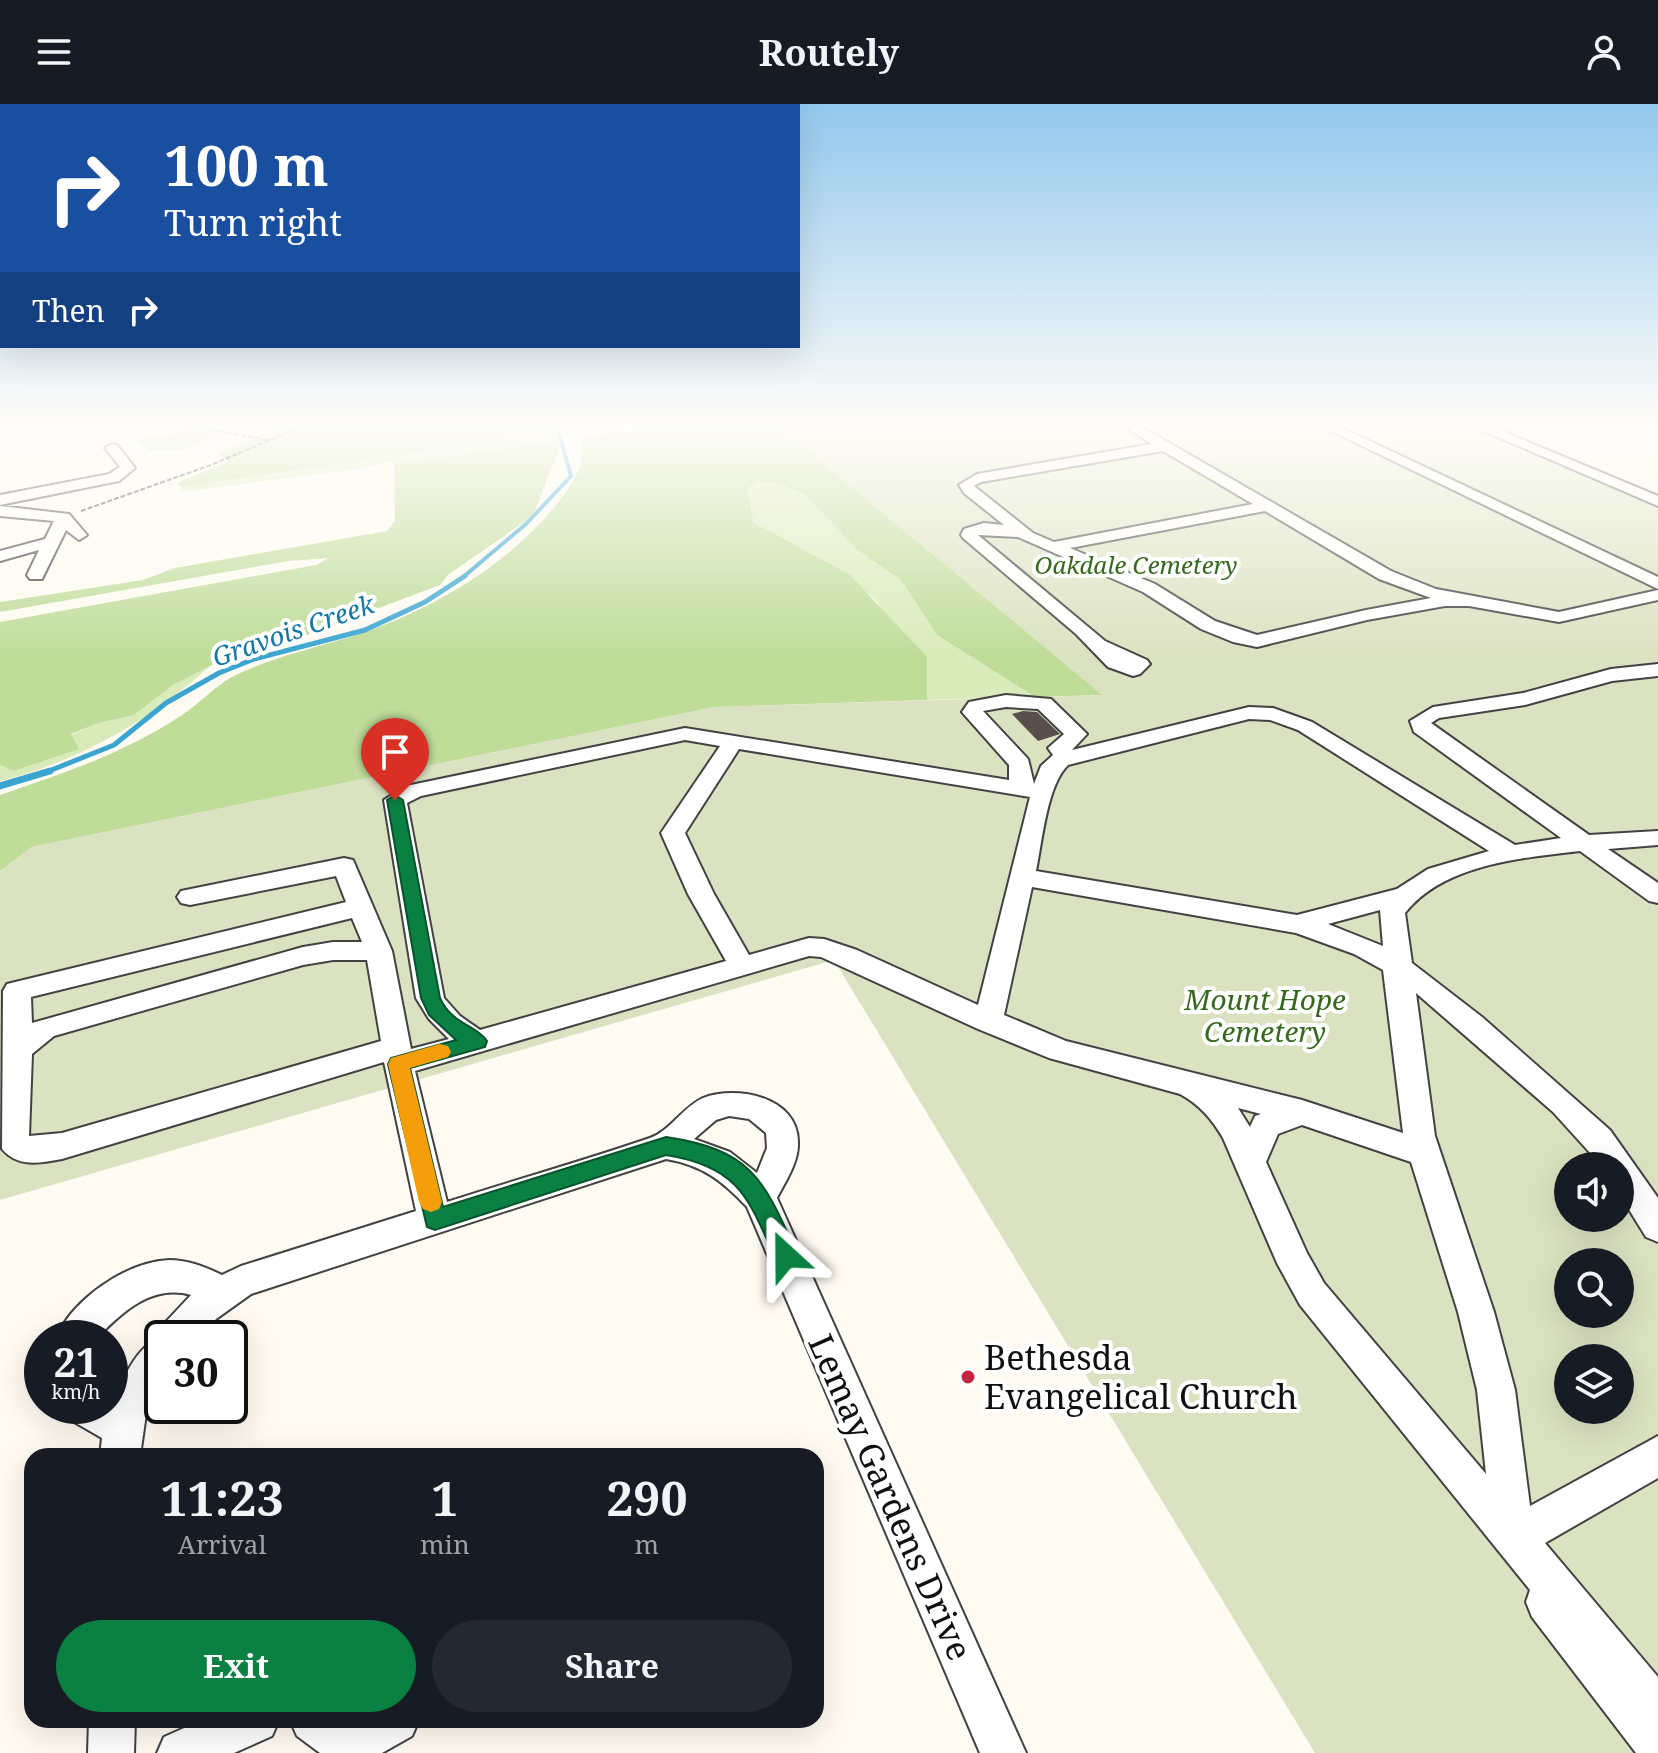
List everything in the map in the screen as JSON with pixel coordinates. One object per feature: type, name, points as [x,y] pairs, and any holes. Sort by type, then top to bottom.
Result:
[{"type":"street","points":[[985,503],[1023,533],[1149,588],[1225,633],[1248,640],[1277,638],[1366,615],[1445,601],[1559,617],[1658,595]]},
{"type":"street","points":[[1262,503],[1385,575],[1410,586],[1465,602]]},
{"type":"street","points":[[1489,503],[1658,584]]},
{"type":"street","points":[[1052,547],[1267,506]]},
{"type":"street","points":[[0,511],[68,516]]},
{"type":"street","points":[[68,516],[79,535]]},
{"type":"street","points":[[36,575],[47,543],[68,516]]},
{"type":"street","points":[[1023,533],[984,528],[969,535],[1100,646]]},
{"type":"street","points":[[0,556],[47,543]]},
{"type":"street","points":[[1658,670],[1611,675],[1525,699],[1433,713],[1420,721],[1421,728],[1430,735],[1658,895]]},
{"type":"street","points":[[988,1022],[1022,877],[1031,790],[1020,764],[972,712],[976,706],[1019,700],[1044,703],[1076,734],[1059,748],[1067,758]]},
{"type":"street","points":[[1031,790],[1053,765],[1067,758],[1249,713],[1273,714],[1305,726],[1510,853]]},
{"type":"street","points":[[477,1041],[458,1032],[436,1010],[430,998],[395,800],[403,794],[685,734],[1031,790]]},
{"type":"street","points":[[734,741],[673,833],[701,894],[742,966]]},
{"type":"street","points":[[1297,924],[1398,897],[1410,888],[1454,870],[1510,853],[1583,842],[1658,838]]},
{"type":"street","points":[[190,897],[344,866],[379,951],[398,1055],[435,1220]]},
{"type":"street","points":[[1022,877],[1297,924],[1348,940],[1420,979],[1591,1129],[1609,1152]]},
{"type":"street","points":[[1398,897],[1392,912],[1396,964],[1419,1136],[1476,1312],[1496,1390],[1513,1539],[1541,1594],[1658,1744]]},
{"type":"street","points":[[361,907],[17,991],[18,1052],[13,1140],[21,1149],[62,1146],[398,1055],[477,1041],[809,947],[824,948],[988,1022],[1059,1050],[1302,1112],[1424,1153]]},
{"type":"street","points":[[18,1052],[27,1040],[45,1028],[72,1019],[303,956],[333,951],[379,951]]},
{"type":"street","points":[[1189,1085],[1205,1094],[1224,1112],[1250,1161],[1294,1263],[1312,1294],[1658,1712]]},
{"type":"street","name":"Lemay Gardens Drive","points":[[191,1320],[203,1307],[241,1282],[666,1146],[705,1112],[720,1105],[745,1104],[765,1113],[778,1127],[783,1139],[778,1163],[760,1198]]},
{"type":"street","points":[[1250,1161],[1266,1125],[1283,1116],[1302,1112]]},
{"type":"street","name":"Lemay Gardens Drive","points":[[666,1146],[701,1151],[731,1166],[760,1198],[1003,1753]]},
{"type":"street","points":[[1634,1188],[1658,1227]]},
{"type":"street","points":[[89,1320],[120,1294],[151,1280],[183,1276],[224,1293]]},
{"type":"street","points":[[101,1424],[120,1442],[144,1377]]},
{"type":"street","points":[[1513,1539],[1658,1456]]},
{"type":"street","points":[[111,1753],[112,1728]]},
{"type":"street","points":[[180,1753],[238,1728]]},
{"type":"street","points":[[322,1728],[329,1735],[350,1741],[374,1735],[384,1728]]},
{"type":"path","points":[[68,516],[105,503]]},
{"type":"green space","points":[[395,503],[538,503],[533,516],[449,574],[440,585],[286,643],[224,659],[173,685],[134,715],[99,723],[71,734],[79,749],[14,771],[0,765],[0,622],[316,565],[329,558],[288,561],[0,612],[0,602],[143,580],[175,568],[387,531],[395,521]]},
{"type":"green space","points":[[558,503],[750,503],[754,523],[850,575],[927,657],[927,700],[715,707],[32,847],[0,871],[0,795],[71,770],[139,740],[182,715],[224,682],[245,671],[356,635],[412,613],[491,567]]},
{"type":"green space","points":[[750,503],[813,503],[856,549],[901,580],[937,635],[1035,697],[927,700],[926,656],[895,626],[874,598],[754,523]]},
{"type":"green space","points":[[813,503],[871,503],[1103,695],[1035,697],[937,635],[901,580],[856,549]]},
{"type":"green space","name":"Mount Hope Cemetery","points":[[871,503],[1658,503],[1658,1753],[1315,1753],[834,960],[0,1200],[0,871],[31,847],[715,707],[1102,695]]},
{"type":"green space","points":[[210,666],[163,704],[112,737],[58,762],[0,781],[0,765],[14,771],[78,748],[71,735],[99,723],[134,715],[173,685]]},
{"type":"building","points":[[1037,712],[1060,734],[1038,741],[1012,714]]},
{"type":"waterway","name":"Gravois Creek","points":[[462,578],[526,524],[546,503]]},
{"type":"waterway","name":"Gravois Creek","points":[[46,772],[114,745],[166,703],[219,673],[254,659],[365,630],[425,602],[462,578]]},
{"type":"waterway","name":"Gravois Creek","points":[[46,772],[50,771]]},
{"type":"waterway","name":"Gravois Creek","points":[[0,786],[46,772]]},
{"type":"slow traffic","points":[[431,1202],[399,1064],[440,1052]]},
{"type":"place","name":"Bethesda Evangelical Church","points":[[968,1377]]},
{"type":"route","points":[[395,800],[430,998],[436,1010],[458,1032],[477,1041],[399,1064],[435,1220],[666,1146],[701,1151],[731,1166],[760,1198],[786,1256]]},
{"type":"park label","name":"Oakdale Cemetery","points":[[1136,564]]}]
